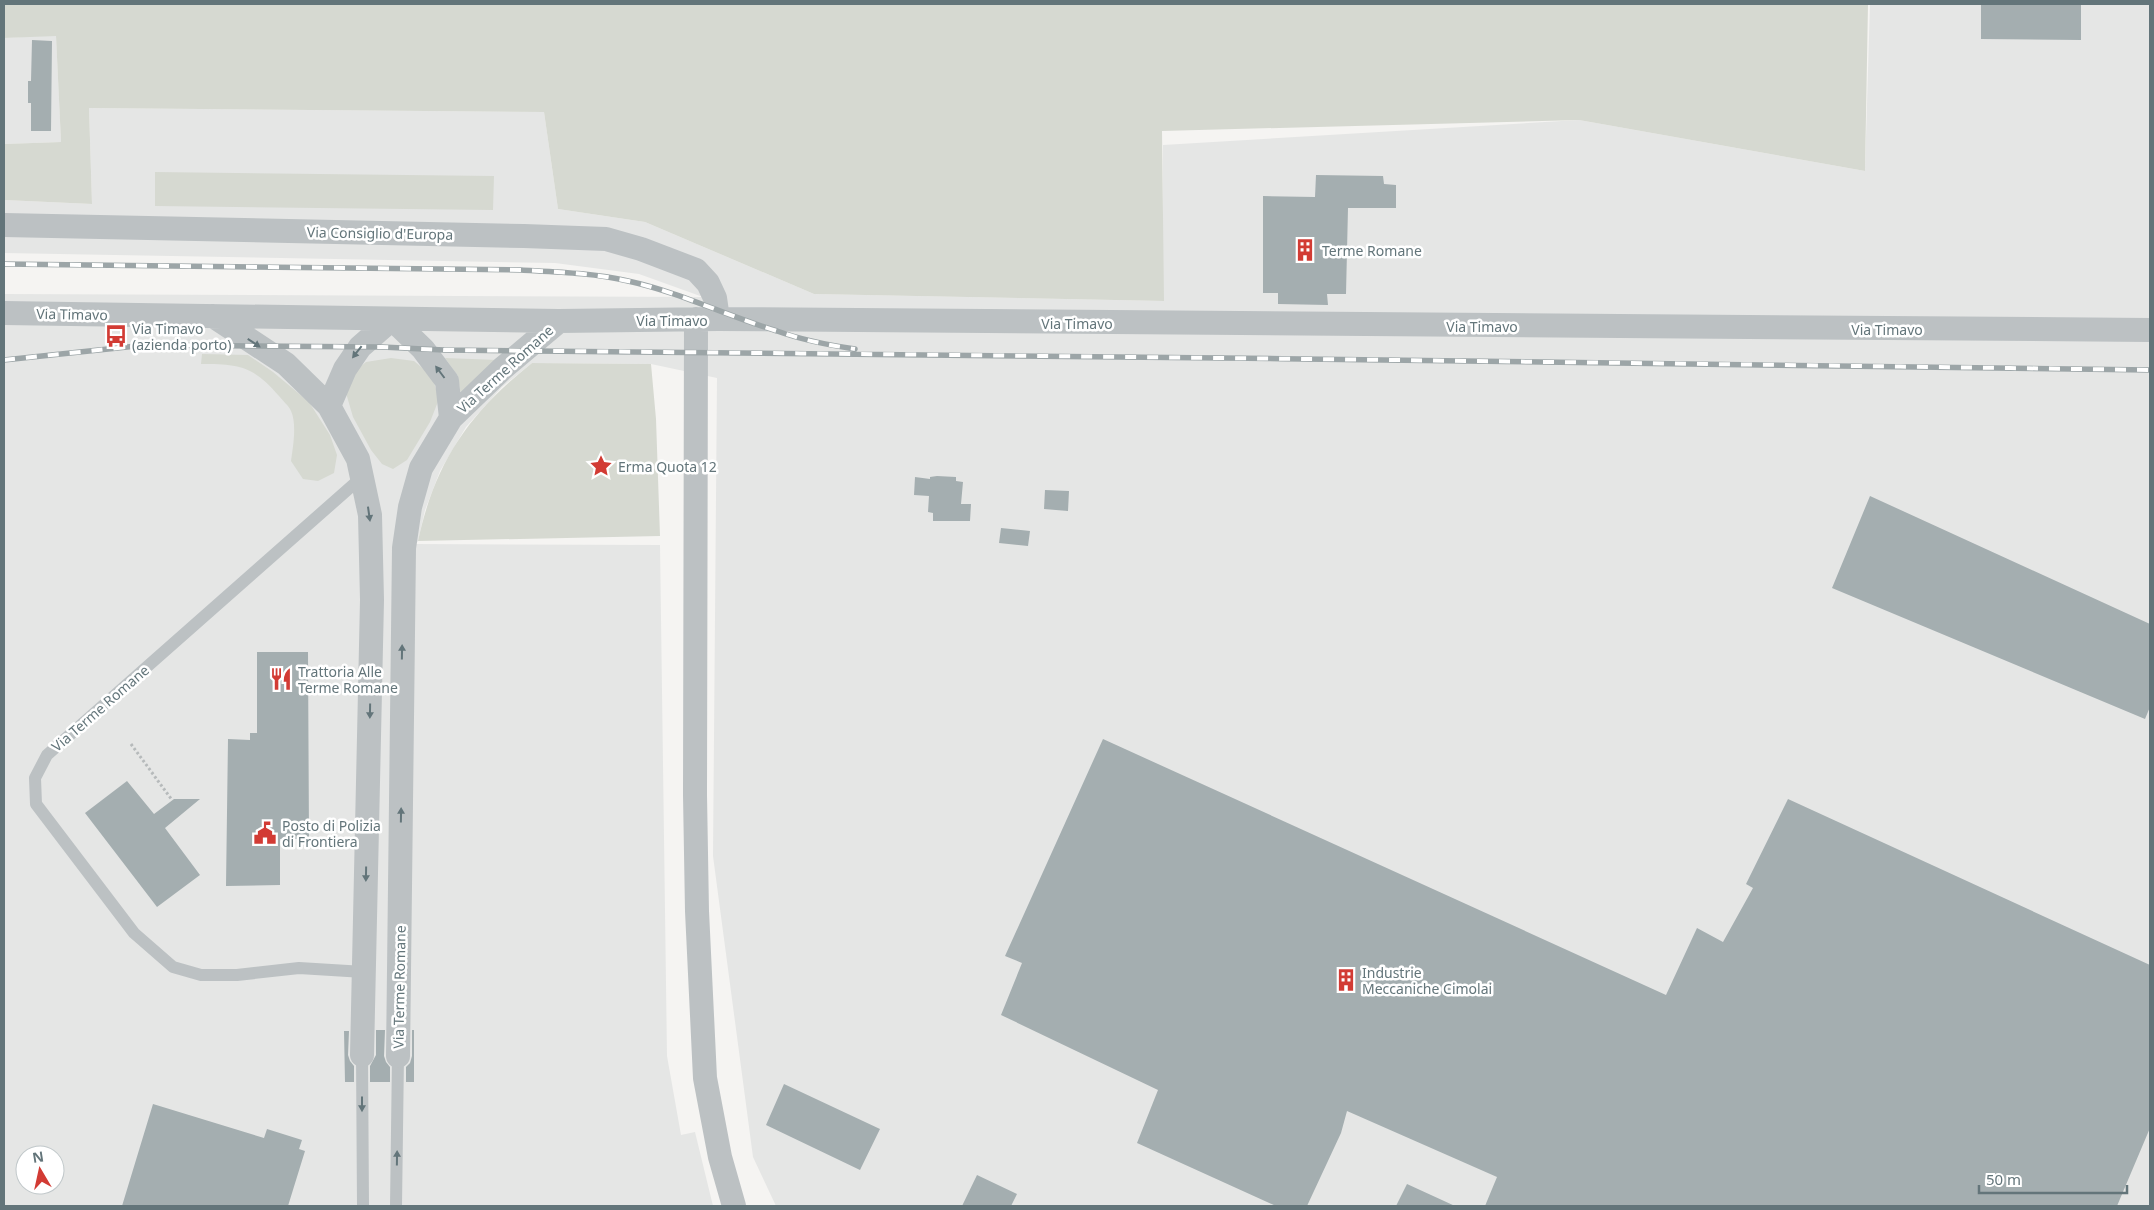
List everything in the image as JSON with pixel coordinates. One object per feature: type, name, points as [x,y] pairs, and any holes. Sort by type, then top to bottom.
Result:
[{"type":"street","name":"Via Consiglio d'Europa","points":[[4,225],[504,235],[606,239],[641,249],[696,270],[708,283],[715,298],[707,319],[695,795],[697,911],[705,1078],[720,1157],[734,1206]]},
{"type":"street","name":"Via Timavo","points":[[4,313],[559,321],[707,319],[2150,330]]},
{"type":"street","points":[[213,316],[286,364],[329,406],[358,459],[370,515],[372,600],[362,1055]]},
{"type":"street","points":[[329,406],[345,368],[360,347],[392,319]]},
{"type":"street","name":"Via Terme Romane","points":[[392,319],[423,349],[447,381],[451,418]]},
{"type":"street","name":"Via Terme Romane","points":[[398,1056],[404,548],[410,507],[421,468],[451,418],[504,368],[559,321]]},
{"type":"lane","name":"Via Terme Romane","points":[[362,477],[47,755],[35,778],[36,804],[134,933],[172,967],[202,975],[237,975],[299,968],[364,972]]},
{"type":"lane","points":[[362,1055],[362,1206]]},
{"type":"lane","points":[[396,1206],[398,1056]]},
{"type":"path","points":[[131,744],[172,800]]},
{"type":"shaded area","points":[[4,4],[1868,4],[1865,171],[1579,120],[1162,131],[1164,301],[814,294],[645,222],[558,209],[544,112],[89,108],[92,204],[4,200],[4,144],[61,142],[56,36],[4,38]]},
{"type":"shaded area","points":[[1870,4],[2150,4],[2150,1206],[776,1206],[753,1157],[713,856],[717,378],[651,364],[532,363],[502,387],[466,427],[440,471],[425,510],[418,541],[415,544],[660,545],[667,1056],[681,1135],[695,1132],[713,1206],[4,1206],[4,294],[703,297],[639,274],[555,263],[4,253],[4,200],[92,204],[89,108],[544,112],[558,209],[645,222],[814,294],[1163,301],[1163,145],[1579,120],[1865,171]]},
{"type":"shaded area","points":[[56,35],[61,142],[4,144],[4,38]]},
{"type":"shaded area","points":[[155,172],[494,176],[493,210],[155,206]]},
{"type":"shaded area","points":[[202,354],[248,355],[273,372],[309,402],[330,435],[337,455],[334,473],[318,481],[303,479],[291,461],[294,422],[287,405],[270,386],[253,373],[236,366],[201,364]]},
{"type":"shaded area","points":[[391,358],[414,361],[432,376],[439,399],[430,422],[407,460],[393,469],[382,464],[371,450],[353,417],[346,393],[354,372],[366,362]]},
{"type":"shaded area","points":[[445,358],[498,360],[461,396],[458,376]]},
{"type":"shaded area","points":[[532,363],[651,364],[656,419],[660,536],[418,541],[434,487],[458,441],[490,401]]},
{"type":"building","points":[[1981,4],[2081,4],[2081,40],[1981,39]]},
{"type":"building","points":[[32,40],[52,41],[51,131],[31,131],[31,103],[28,103],[28,81],[31,81]]},
{"type":"building","name":"Terme Romane","points":[[1316,175],[1383,176],[1384,184],[1396,185],[1396,208],[1348,208],[1346,294],[1327,294],[1328,305],[1278,304],[1278,293],[1263,293],[1263,196],[1315,197]]},
{"type":"building","points":[[915,477],[930,479],[930,477],[956,477],[956,481],[963,482],[961,504],[971,504],[970,521],[933,521],[933,513],[928,512],[929,496],[914,495]]},
{"type":"building","points":[[1045,490],[1069,491],[1068,511],[1044,509]]},
{"type":"building","points":[[1870,496],[2150,624],[2150,707],[2145,719],[1832,588]]},
{"type":"building","points":[[1001,528],[1030,531],[1028,546],[999,543]]},
{"type":"building","points":[[257,652],[308,652],[309,839],[280,839],[280,885],[226,886],[228,739],[250,740],[250,733],[257,733]]},
{"type":"building","name":"Industrie Meccaniche Cimolai","points":[[1103,739],[1666,995],[1697,928],[1723,942],[1753,888],[1746,884],[1788,799],[2150,965],[2150,1128],[2117,1206],[1485,1206],[1497,1177],[1347,1111],[1341,1133],[1307,1206],[1276,1206],[1137,1143],[1158,1090],[1001,1015],[1022,963],[1005,956]]},
{"type":"building","points":[[127,781],[154,814],[174,799],[200,799],[165,828],[200,875],[157,907],[85,813]]},
{"type":"building","points":[[376,1030],[385,1030],[384,1056],[390,1067],[390,1082],[370,1082],[370,1066],[376,1055]]},
{"type":"building","points":[[412,1030],[414,1030],[414,1082],[406,1082],[406,1067],[410,1063],[412,1056]]},
{"type":"building","points":[[344,1031],[349,1031],[348,1055],[354,1066],[354,1082],[345,1082]]},
{"type":"building","points":[[784,1084],[880,1129],[860,1170],[766,1125]]},
{"type":"building","points":[[153,1104],[264,1138],[267,1129],[302,1140],[299,1149],[305,1151],[288,1206],[122,1206]]},
{"type":"building","points":[[977,1175],[1017,1194],[1011,1206],[962,1206]]},
{"type":"building","points":[[1407,1184],[1455,1206],[1396,1206]]},
{"type":"railway","points":[[4,264],[561,272],[615,278],[647,286],[786,334],[815,342],[855,349]]},
{"type":"railway","points":[[4,360],[146,345],[2150,370]]},
{"type":"place","name":"Terme Romane","points":[[1305,250]]},
{"type":"place","name":"Via Timavo (azienda porto)","points":[[116,336]]},
{"type":"place","name":"Erma Quota 12","points":[[601,466]]},
{"type":"place","name":"Trattoria Alle Terme Romane","points":[[281,679]]},
{"type":"place","name":"Posto di Polizia di Frontiera","points":[[265,833]]},
{"type":"place","name":"Industrie Meccaniche Cimolai","points":[[1346,980]]}]
